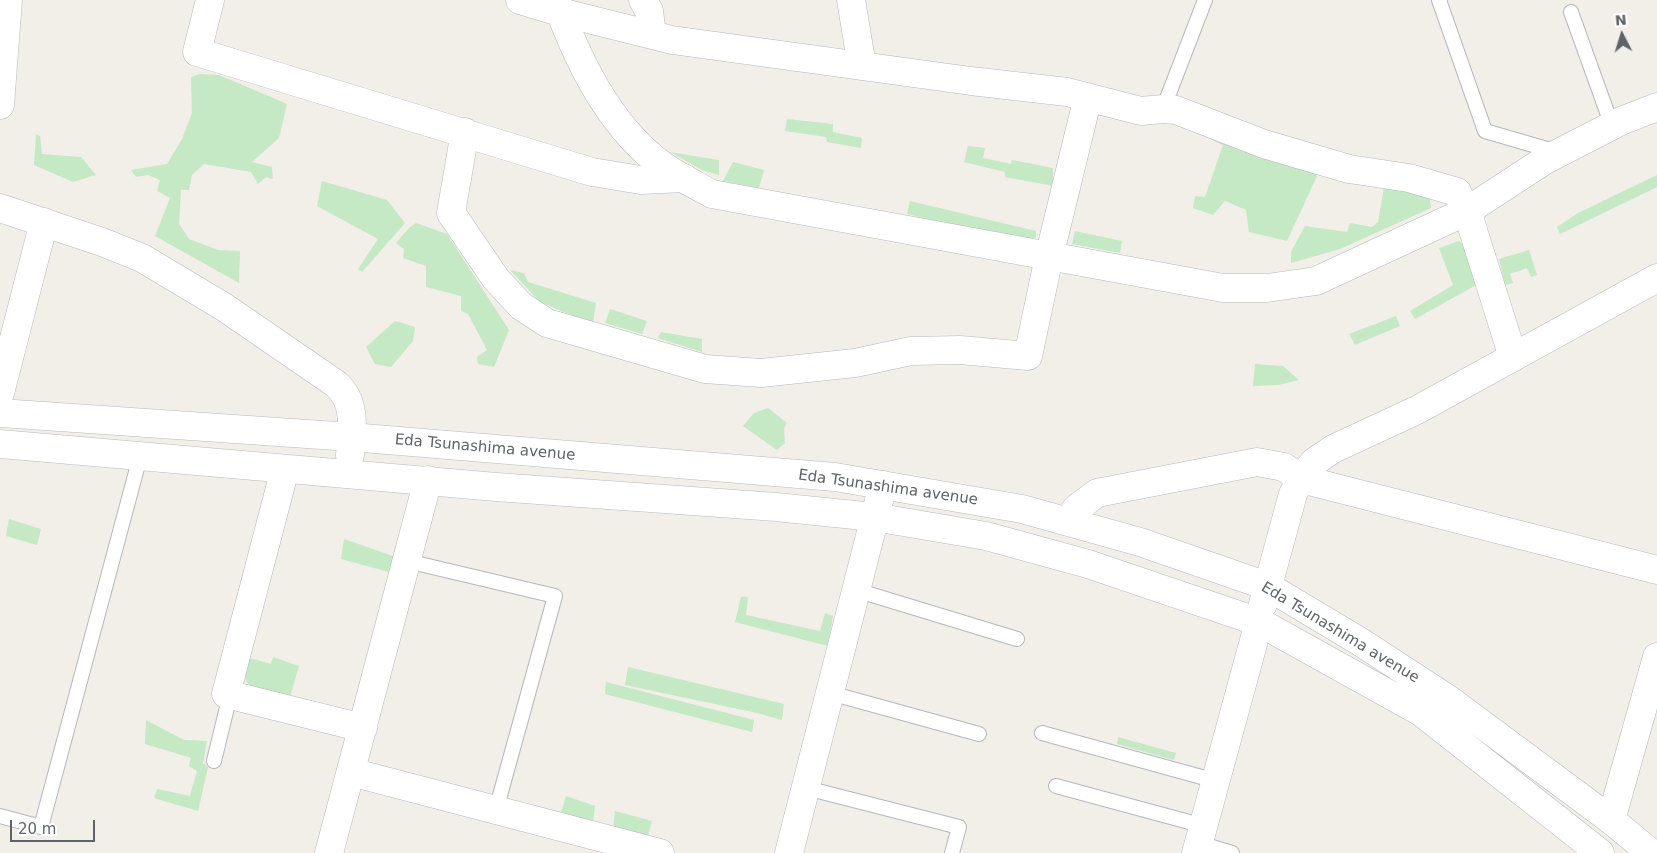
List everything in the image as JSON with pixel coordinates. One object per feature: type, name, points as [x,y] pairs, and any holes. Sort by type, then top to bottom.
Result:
[{"type":"street","points":[[0,105],[8,0]]},
{"type":"street","points":[[210,0],[196,52],[592,172],[640,180],[684,178]]},
{"type":"street","points":[[520,0],[558,6],[672,40],[1067,92],[1141,111],[1176,110],[1264,144],[1349,169],[1409,178],[1458,192],[1467,211],[1513,357]]},
{"type":"street","points":[[643,0],[649,11],[652,35]]},
{"type":"street","points":[[851,0],[862,66]]},
{"type":"street","points":[[558,6],[576,49],[601,98],[630,136],[662,165],[712,194],[1223,288],[1267,288],[1316,281],[1467,211],[1559,153],[1612,126],[1657,107]]},
{"type":"street","points":[[465,132],[451,213],[496,279],[521,306],[547,323],[705,369],[761,373],[855,363],[911,351],[960,350],[1028,356],[1049,257],[1088,96]]},
{"type":"street","points":[[0,208],[109,244],[142,258],[224,307],[328,378],[347,397],[352,418],[348,474]]},
{"type":"street","points":[[0,393],[44,222]]},
{"type":"street","points":[[1200,841],[1293,494],[1301,479],[1314,462],[1333,449],[1416,410],[1657,278]]},
{"type":"street","name":"Eda Tsunashima avenue","points":[[0,413],[351,437],[835,477],[1022,508],[1140,542],[1267,586],[1359,640],[1448,699],[1611,820],[1651,853]]},
{"type":"street","name":"Eda Tsunashima avenue","points":[[0,444],[496,487],[776,507],[874,517],[986,536],[1088,564],[1258,622],[1421,712],[1600,853]]},
{"type":"street","points":[[1069,521],[1076,509],[1097,493],[1257,462],[1270,463],[1284,467],[1301,479],[1657,570]]},
{"type":"street","points":[[285,468],[226,694],[363,728]]},
{"type":"street","points":[[329,853],[428,480]]},
{"type":"street","points":[[791,853],[883,486]]},
{"type":"street","points":[[1611,820],[1647,732],[1657,657]]},
{"type":"street","points":[[351,772],[660,853]]},
{"type":"lane","points":[[1163,109],[1205,0]]},
{"type":"lane","points":[[1439,0],[1485,131],[1559,153]]},
{"type":"lane","points":[[1571,12],[1612,126]]},
{"type":"lane","points":[[0,816],[41,827],[140,457]]},
{"type":"lane","points":[[406,562],[554,596],[496,810]]},
{"type":"lane","points":[[856,590],[1017,639]]},
{"type":"lane","points":[[830,693],[979,734]]},
{"type":"lane","points":[[214,761],[230,696]]},
{"type":"lane","points":[[1042,733],[1216,781]]},
{"type":"lane","points":[[1056,786],[1232,853]]},
{"type":"lane","points":[[806,788],[959,827],[952,853]]},
{"type":"green space","points":[[200,74],[219,75],[287,104],[279,138],[252,162],[272,167],[273,179],[266,177],[258,184],[251,172],[204,164],[192,175],[189,190],[181,190],[179,224],[189,239],[218,250],[240,251],[239,283],[155,236],[170,198],[157,191],[160,180],[148,175],[136,177],[131,170],[167,164],[182,139],[192,113],[191,77]]},
{"type":"green space","points":[[787,119],[833,124],[833,132],[862,138],[861,148],[827,142],[826,137],[785,131]]},
{"type":"green space","points":[[1208,132],[1311,163],[1317,176],[1287,241],[1249,232],[1246,210],[1225,201],[1213,215],[1193,208],[1195,196],[1205,197],[1223,145],[1206,137]]},
{"type":"green space","points":[[36,134],[40,136],[42,154],[81,157],[96,175],[73,182],[34,165]]},
{"type":"green space","points":[[968,146],[985,148],[983,158],[1011,164],[1012,160],[1053,168],[1053,186],[1005,177],[1005,172],[964,162]]},
{"type":"green space","points":[[670,152],[719,160],[719,175],[702,170]]},
{"type":"green space","points":[[733,162],[764,170],[759,188],[723,181]]},
{"type":"green space","points":[[1657,175],[1657,187],[1560,234],[1557,227],[1578,213]]},
{"type":"green space","points":[[322,181],[387,200],[405,223],[362,272],[358,269],[378,239],[317,206]]},
{"type":"green space","points":[[1384,187],[1429,194],[1431,208],[1340,249],[1291,263],[1291,252],[1305,226],[1347,232],[1350,223],[1372,227],[1378,222]]},
{"type":"green space","points":[[910,201],[1036,231],[1036,238],[1003,238],[907,214]]},
{"type":"green space","points":[[416,223],[447,234],[509,330],[494,367],[478,364],[477,357],[487,350],[468,314],[461,311],[461,296],[426,287],[426,266],[403,258],[404,249],[396,243]]},
{"type":"green space","points":[[1075,231],[1122,241],[1120,253],[1072,244]]},
{"type":"green space","points":[[1459,241],[1467,247],[1478,284],[1415,319],[1410,311],[1453,285],[1439,248]]},
{"type":"green space","points":[[1529,250],[1537,275],[1531,277],[1527,268],[1510,274],[1513,283],[1505,285],[1499,259]]},
{"type":"green space","points":[[510,270],[524,273],[528,282],[596,303],[593,324],[540,302]]},
{"type":"green space","points":[[610,309],[647,321],[642,334],[605,323]]},
{"type":"green space","points":[[1396,316],[1400,326],[1355,345],[1349,334]]},
{"type":"green space","points":[[395,321],[415,327],[413,341],[391,367],[375,364],[366,347]]},
{"type":"green space","points":[[661,332],[702,339],[702,352],[658,338]]},
{"type":"green space","points":[[1255,364],[1283,366],[1299,380],[1278,385],[1253,386]]},
{"type":"green space","points":[[768,408],[787,423],[784,428],[785,443],[777,450],[743,426],[754,413]]},
{"type":"green space","points":[[9,519],[41,529],[37,545],[6,536]]},
{"type":"green space","points":[[344,539],[393,556],[389,572],[341,559]]},
{"type":"green space","points":[[741,597],[748,597],[746,615],[820,631],[825,613],[833,616],[828,646],[735,622]]},
{"type":"green space","points":[[273,657],[299,666],[290,697],[248,685],[244,674],[250,658],[271,664]]},
{"type":"green space","points":[[628,667],[784,704],[782,720],[625,685]]},
{"type":"green space","points":[[606,682],[754,720],[752,732],[605,694]]},
{"type":"green space","points":[[146,720],[184,740],[207,741],[203,763],[208,767],[198,811],[154,798],[157,789],[190,796],[197,771],[189,766],[191,758],[145,744]]},
{"type":"green space","points":[[1118,737],[1176,753],[1174,760],[1117,744]]},
{"type":"green space","points":[[566,796],[595,806],[593,822],[560,816]]},
{"type":"green space","points":[[615,811],[652,821],[648,836],[613,829]]}]
